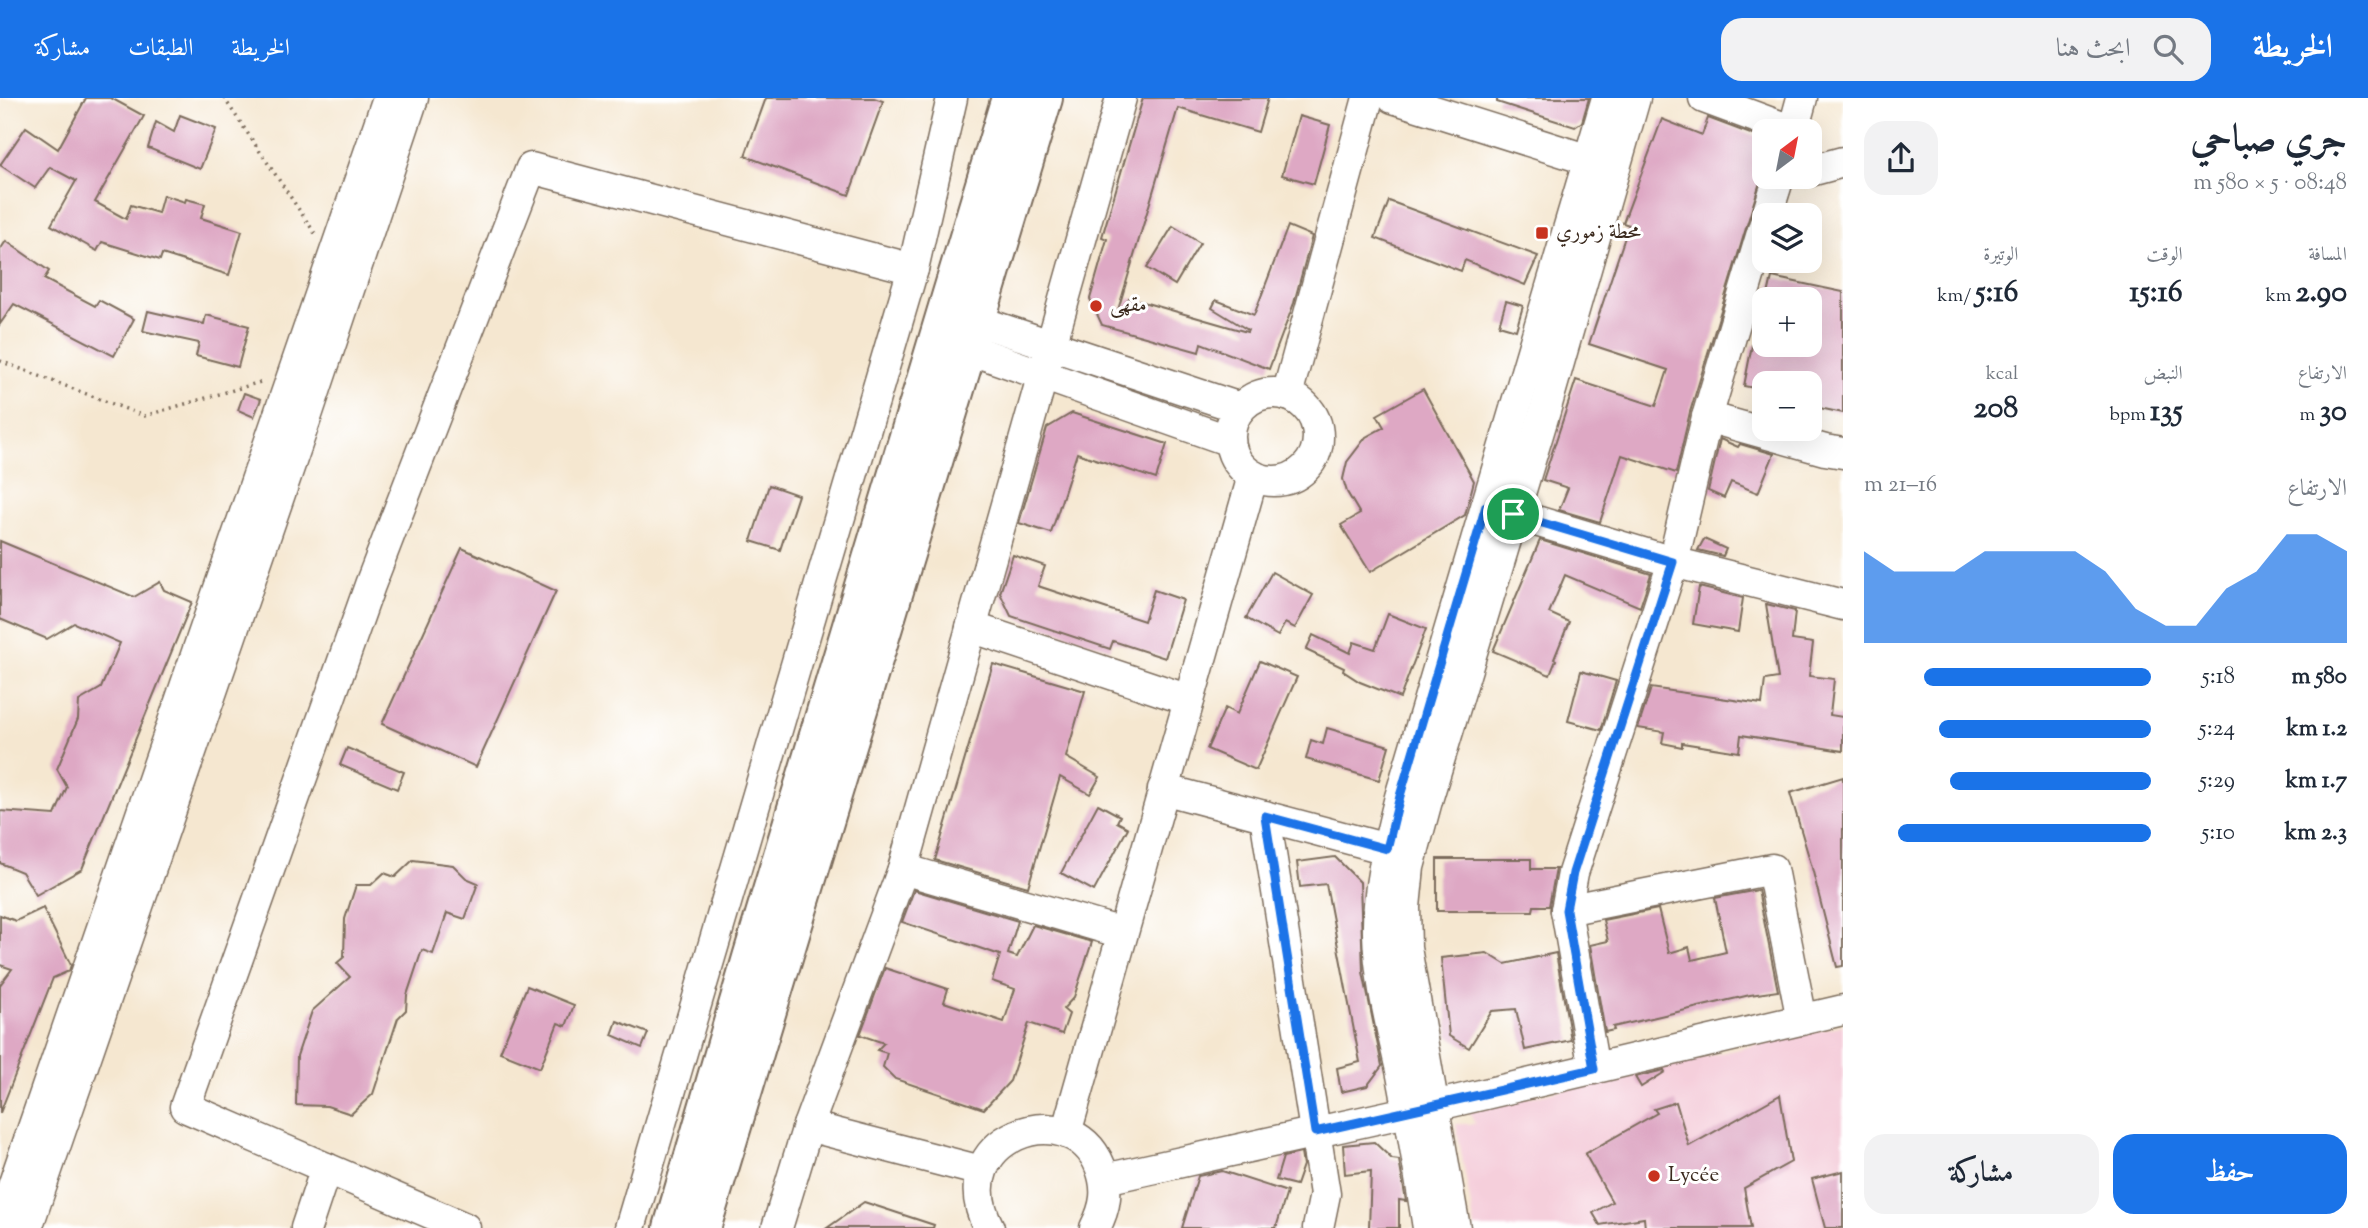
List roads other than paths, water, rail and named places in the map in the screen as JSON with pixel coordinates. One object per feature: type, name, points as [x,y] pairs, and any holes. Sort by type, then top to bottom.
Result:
[{"type":"main road","points":[[673,1228],[1011,98]]},
{"type":"main road","points":[[701,1228],[1043,98]]},
{"type":"street","points":[[0,1224],[388,98]]},
{"type":"street","points":[[27,1228],[413,98]]},
{"type":"street","points":[[630,1228],[913,269],[952,98]]},
{"type":"street","points":[[777,1228],[808,1126],[903,869],[1121,98]]},
{"type":"street","points":[[1287,395],[1368,98]]},
{"type":"street","points":[[1393,98],[1589,160]]},
{"type":"street","points":[[1428,1228],[1422,1108],[1406,948],[1405,907],[1409,867],[1607,98]]},
{"type":"street","points":[[1455,1228],[1381,974],[1378,933],[1387,849],[1400,796],[1500,510],[1635,98]]},
{"type":"street","points":[[1704,98],[1793,131],[1802,98]]},
{"type":"street","points":[[1822,168],[1843,162]]},
{"type":"street","points":[[465,1228],[185,1107],[370,585],[531,168],[913,269]]},
{"type":"street","points":[[1594,1069],[1566,910],[1573,873],[1673,562],[1707,417],[1752,266]]},
{"type":"street","points":[[971,334],[1051,345],[1240,408]]},
{"type":"street","points":[[971,334],[1043,375],[1230,441]]},
{"type":"street","points":[[1262,394],[1287,395],[1300,402],[1314,419],[1318,440],[1315,455],[1307,467],[1295,476],[1281,481],[1267,481],[1252,476],[1241,467],[1233,455],[1230,429],[1240,408],[1250,400],[1262,394]]},
{"type":"street","points":[[1707,417],[1843,453]]},
{"type":"street","points":[[1066,1133],[1252,476]]},
{"type":"street","points":[[1500,510],[1673,562],[1843,604]]},
{"type":"street","points":[[971,627],[1189,700]]},
{"type":"street","points":[[1163,789],[1387,849]]},
{"type":"street","points":[[1265,816],[1325,1194],[1318,1228]]},
{"type":"street","points":[[903,869],[1122,933]]},
{"type":"street","points":[[1566,910],[1772,869],[1802,1020]]},
{"type":"street","points":[[1105,1179],[1843,1010]]},
{"type":"street","points":[[808,1126],[981,1171]]},
{"type":"street","points":[[989,1228],[981,1213],[978,1192],[981,1171],[991,1153],[1006,1139],[1025,1131],[1045,1129],[1066,1133],[1083,1144],[1097,1160],[1105,1179],[1106,1197],[1103,1214],[1095,1228]]},
{"type":"street","points":[[306,1228],[326,1168]]},
{"type":"place","name":"محطة زموري","points":[[1542,233]]},
{"type":"place","name":"مقهى","points":[[1096,306]]},
{"type":"place","name":"Lycée","points":[[1654,1176]]}]
